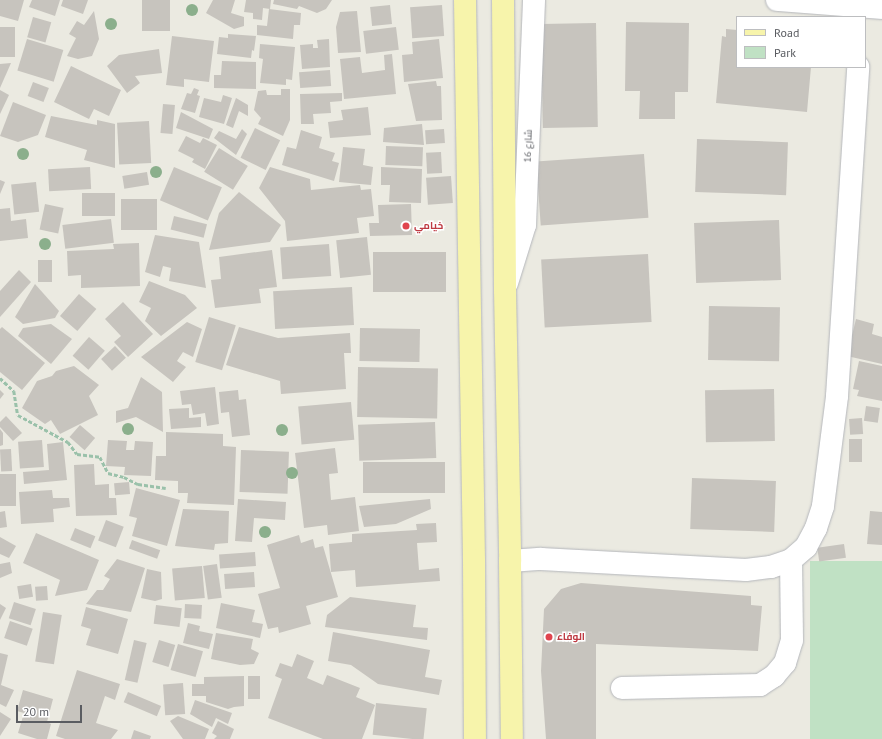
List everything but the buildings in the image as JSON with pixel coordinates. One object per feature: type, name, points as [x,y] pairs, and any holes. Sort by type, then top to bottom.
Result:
[{"type":"main road","points":[[465,0],[474,544],[475,739]]},
{"type":"main road","points":[[503,0],[505,290],[512,739]]},
{"type":"street","name":"شارع 16","points":[[505,290],[525,224],[534,0]]},
{"type":"street","points":[[777,0],[868,11]]},
{"type":"street","points":[[510,561],[540,559],[746,570],[771,567],[791,560],[806,547],[816,528],[823,506],[837,396],[858,68]]},
{"type":"street","points":[[622,688],[760,685],[774,676],[785,663],[792,640],[791,560]]},
{"type":"path","points":[[0,378],[14,391],[18,415],[68,442],[77,454],[100,457],[108,473],[124,477],[138,484],[166,488]]},
{"type":"green space","points":[[810,561],[882,561],[882,739],[810,739]]},
{"type":"place","name":"خيامي","points":[[406,226]]},
{"type":"place","name":"الوفاء","points":[[549,637]]}]
